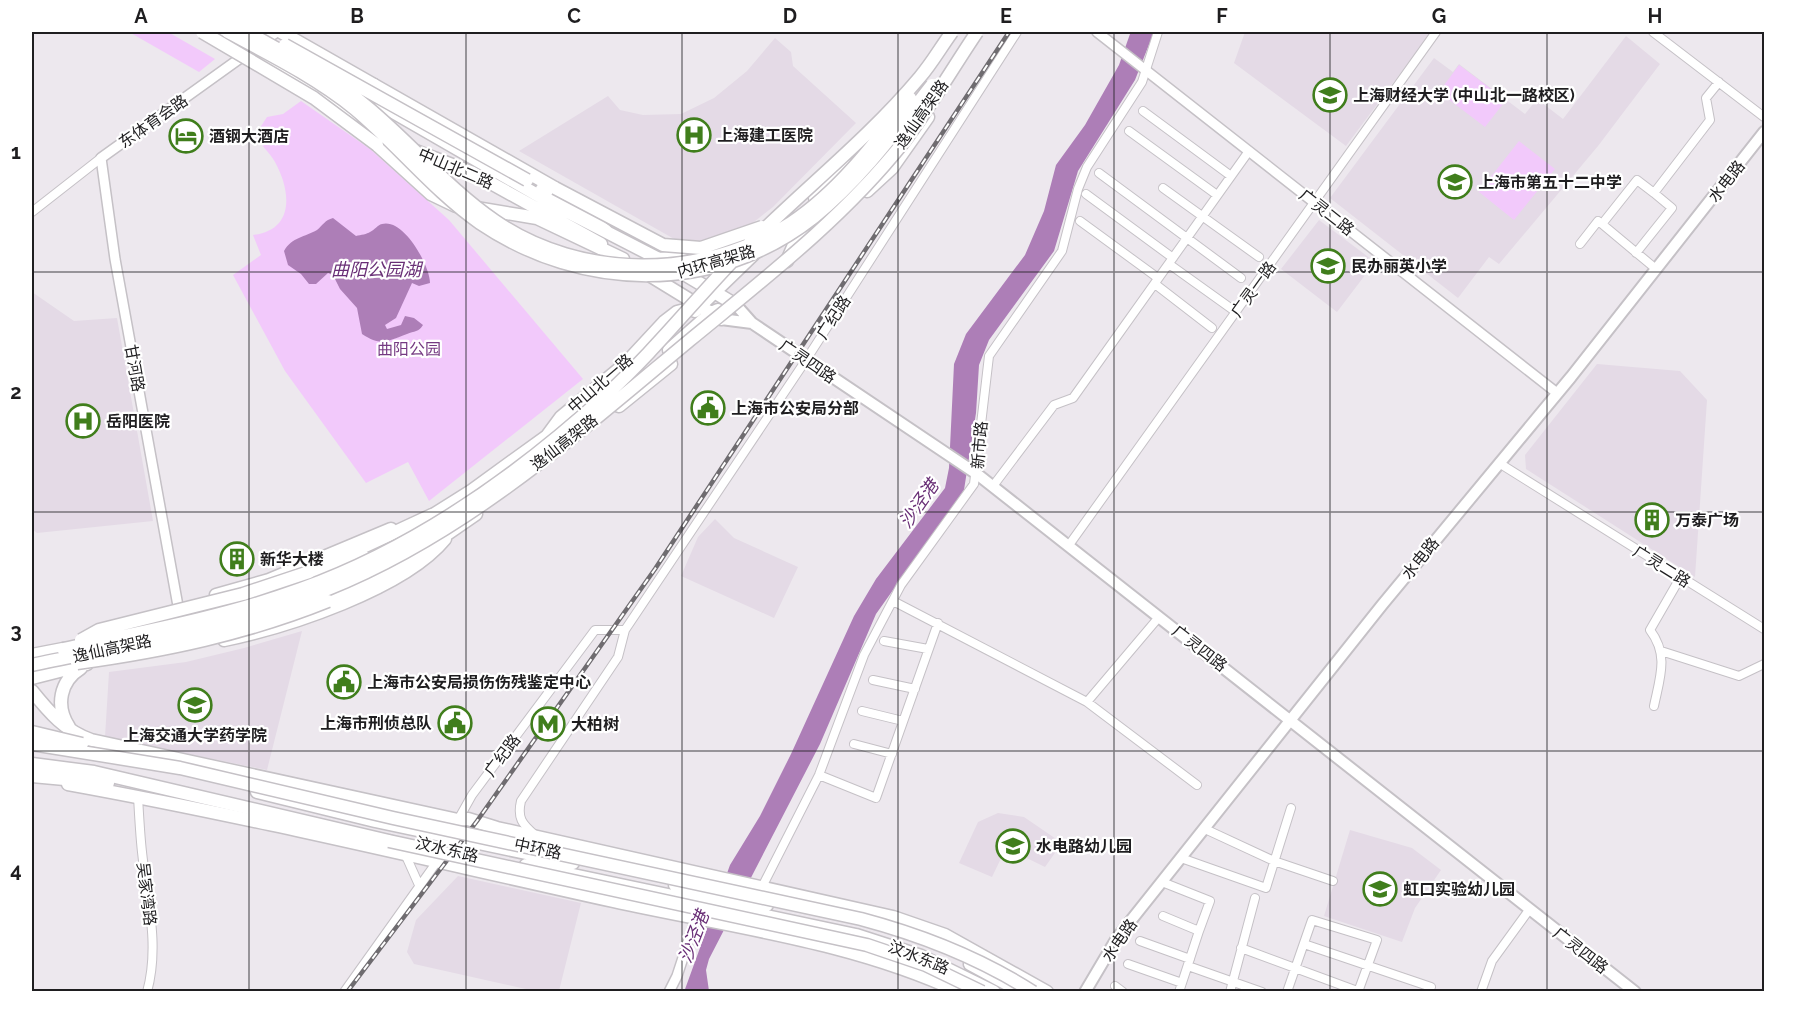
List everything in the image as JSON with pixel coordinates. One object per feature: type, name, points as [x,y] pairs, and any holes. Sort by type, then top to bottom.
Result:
[{"type":"main road","points":[[202,32],[314,98],[377,145],[431,194],[443,201],[456,206],[537,218],[623,259]]},
{"type":"main road","name":"中山北二路","points":[[212,32],[330,98],[381,137],[481,177],[578,229],[712,315]]},
{"type":"main road","name":"内环高架路","points":[[228,32],[339,97],[385,135],[446,195],[501,236],[548,259],[576,268],[634,275],[674,274],[737,259],[773,243],[814,217],[846,188],[883,148],[970,32]]},
{"type":"main road","name":"内环高架路","points":[[247,32],[348,91],[397,133],[450,186],[494,220],[527,240],[578,259],[620,265],[669,265],[728,252],[761,240],[792,222],[893,120],[958,32]]},
{"type":"main road","name":"中山北一路","points":[[188,644],[284,611],[352,584],[446,537],[640,390],[712,315],[715,292],[843,173],[904,94],[945,32]]},
{"type":"main road","name":"逸仙高架路","points":[[32,652],[63,649],[206,618],[304,588],[358,566],[447,518],[527,461],[606,395],[645,356],[708,285],[786,207],[874,127],[921,76],[951,32]]},
{"type":"main road","name":"中山北一路","points":[[610,413],[689,333],[712,315],[736,304],[786,265],[892,168],[925,121],[978,32]]},
{"type":"main road","name":"逸仙高架路","points":[[32,667],[182,633],[288,603],[365,572],[420,543],[489,501],[618,399],[810,239],[865,185],[903,143],[978,32]]},
{"type":"main road","points":[[267,33],[374,85],[555,188],[663,245],[701,248],[744,235],[780,218],[843,173]]},
{"type":"main road","points":[[267,33],[572,205],[606,231]]},
{"type":"main road","name":"中山北二路","points":[[267,33],[445,144],[560,208],[659,259],[736,304]]},
{"type":"main road","points":[[332,75],[346,81],[374,85]]},
{"type":"main road","name":"水电路","points":[[1085,992],[1117,938],[1292,721],[1382,605],[1557,393],[1764,132]]},
{"type":"main road","points":[[659,259],[711,253],[751,240],[768,230],[818,186],[843,173]]},
{"type":"main road","name":"广灵四路","points":[[736,304],[752,323],[993,486],[1635,992]]},
{"type":"main road","name":"中山北一路","points":[[432,515],[471,491],[547,436],[561,417],[625,364],[676,312],[712,315]]},
{"type":"main road","name":"广灵四路","points":[[712,315],[752,323]]},
{"type":"main road","points":[[63,649],[99,630],[225,599],[309,572],[432,515]]},
{"type":"main road","points":[[32,652],[160,622],[179,612],[270,580],[374,535],[432,515]]},
{"type":"main road","points":[[32,667],[127,656],[201,642],[274,622],[328,601],[395,570],[446,537]]},
{"type":"main road","points":[[32,678],[164,646],[188,644]]},
{"type":"main road","points":[[73,732],[63,715],[62,689],[69,678],[87,664]]},
{"type":"main road","name":"汶水东路","points":[[32,691],[56,720],[94,750],[117,760],[755,908],[856,935],[921,956],[994,992]]},
{"type":"main road","points":[[32,732],[180,768]]},
{"type":"main road","name":"汶水东路","points":[[73,732],[92,740],[458,820],[468,819],[497,828],[893,917],[945,935],[1047,992]]},
{"type":"main road","name":"中环路","points":[[32,744],[180,768],[383,815],[861,919],[893,927],[963,954],[1033,992]]},
{"type":"main road","name":"汶水东路","points":[[32,763],[168,785],[445,848],[627,880]]},
{"type":"main road","name":"中环路","points":[[32,763],[94,772],[460,858],[867,945],[926,965],[982,992]]},
{"type":"main road","points":[[32,777],[150,787]]},
{"type":"main road","name":"汶水东路","points":[[32,777],[138,796],[436,863],[738,927],[889,962],[960,992]]},
{"type":"main road","points":[[282,782],[307,804]]},
{"type":"main road","points":[[648,909],[627,880],[657,863]]},
{"type":"main road","name":"汶水东路","points":[[755,908],[898,935],[945,952],[1022,992]]},
{"type":"main road","points":[[898,935],[926,929]]},
{"type":"main road","points":[[889,962],[921,956]]},
{"type":"street","name":"广纪路","points":[[536,836],[522,824],[518,812],[521,801],[618,657],[625,630],[806,360],[1017,32]]},
{"type":"street","name":"广灵二路","points":[[1097,32],[1557,393]]},
{"type":"street","name":"新市路","points":[[738,927],[755,908],[761,886],[819,775],[864,656],[901,585],[968,495],[974,472],[989,356],[1062,251],[1078,189],[1087,167],[1139,88],[1143,69],[1158,32]]},
{"type":"street","name":"广灵一路","points":[[1069,545],[1436,32]]},
{"type":"street","points":[[1653,32],[1764,117]]},
{"type":"street","name":"东体育会路","points":[[32,212],[101,158],[250,52],[267,33]]},
{"type":"street","points":[[1654,193],[1710,120],[1706,98],[1719,82]]},
{"type":"street","points":[[1143,111],[1231,176]]},
{"type":"street","points":[[1129,132],[1217,195]]},
{"type":"street","points":[[993,486],[1054,405],[1074,398],[1249,151]]},
{"type":"street","name":"甘河路","points":[[101,158],[115,259],[179,612],[188,644]]},
{"type":"street","points":[[1100,173],[1242,278]]},
{"type":"street","points":[[1602,224],[1637,180],[1672,208],[1636,253]]},
{"type":"street","points":[[1162,188],[1259,257]]},
{"type":"street","points":[[1086,194],[1236,312]]},
{"type":"street","points":[[1080,221],[1212,328]]},
{"type":"street","points":[[1580,244],[1598,221],[1656,269]]},
{"type":"street","name":"广灵二路","points":[[1499,463],[1764,629]]},
{"type":"street","points":[[1654,706],[1664,660],[1658,640],[1650,630],[1680,578]]},
{"type":"street","points":[[893,601],[1087,702],[1197,785]]},
{"type":"street","points":[[1087,702],[1159,616]]},
{"type":"street","points":[[819,775],[876,798],[938,623]]},
{"type":"street","name":"广纪路","points":[[458,820],[472,795],[595,630],[625,630]]},
{"type":"street","points":[[884,641],[928,649]]},
{"type":"street","points":[[1661,651],[1739,676],[1764,664]]},
{"type":"street","points":[[873,680],[915,689]]},
{"type":"street","points":[[862,711],[903,721]]},
{"type":"street","points":[[854,744],[892,754]]},
{"type":"street","name":"吴家湾路","points":[[138,796],[142,852],[152,916],[152,975],[147,992]]},
{"type":"street","points":[[1181,858],[1266,888],[1291,808]]},
{"type":"street","points":[[344,992],[436,863],[458,820]]},
{"type":"street","points":[[1205,829],[1274,861],[1333,881]]},
{"type":"street","points":[[406,856],[419,885]]},
{"type":"street","points":[[669,992],[702,920],[702,897],[714,876]]},
{"type":"street","points":[[1128,964],[1180,987],[1210,901],[1162,882]]},
{"type":"street","points":[[1230,992],[1255,898]]},
{"type":"street","points":[[1481,992],[1492,961],[1529,909]]},
{"type":"street","points":[[1163,916],[1199,930]]},
{"type":"street","points":[[1241,948],[1296,968],[1359,991],[1377,940],[1312,920],[1296,968],[1287,992]]},
{"type":"street","points":[[1140,941],[1262,992]]},
{"type":"street","points":[[1304,944],[1431,987]]},
{"type":"street","points":[[1115,986],[1123,992]]},
{"type":"shaded area","name":"上海财经大学 (中山北一路校区)","points":[[1245,32],[1431,32],[1346,146],[1234,63]]},
{"type":"shaded area","name":"上海市第五十二中学","points":[[1626,36],[1660,64],[1598,146],[1499,264],[1489,257],[1458,298],[1330,198],[1434,58],[1453,72],[1459,64],[1525,114],[1537,99],[1563,119]]},
{"type":"shaded area","name":"上海建工医院","points":[[775,38],[791,52],[793,66],[856,123],[773,207],[750,225],[708,243],[683,244],[519,151],[608,96],[620,110],[643,115],[681,114],[714,98],[747,71]]},
{"type":"shaded area","name":"民办丽英小学","points":[[1319,220],[1375,262],[1337,312],[1281,269]]},
{"type":"shaded area","name":"岳阳医院","points":[[32,292],[74,321],[117,318],[153,521],[37,533],[32,529]]},
{"type":"shaded area","name":"万泰广场","points":[[1597,364],[1680,371],[1707,400],[1695,577],[1526,469],[1525,455]]},
{"type":"shaded area","points":[[715,519],[734,538],[798,567],[774,618],[681,576],[698,537]]},
{"type":"shaded area","name":"上海交通大学药学院","points":[[302,631],[267,770],[105,737],[109,672],[186,662]]},
{"type":"shaded area","name":"水电路幼儿园","points":[[998,813],[1024,817],[1062,843],[1045,867],[1006,848],[992,877],[959,863],[978,822]]},
{"type":"shaded area","name":"虹口实验幼儿园","points":[[1350,830],[1412,848],[1441,870],[1415,908],[1402,942],[1324,916]]},
{"type":"shaded area","points":[[458,876],[581,903],[559,991],[535,991],[414,964],[407,952],[416,920]]},
{"type":"green space","points":[[129,32],[168,32],[215,59],[199,72]]},
{"type":"green space","points":[[1459,65],[1506,100],[1485,127],[1439,92]]},
{"type":"green space","name":"曲阳公园","points":[[301,101],[370,149],[449,220],[583,379],[429,501],[408,462],[366,483],[285,371],[233,275],[261,255],[253,235],[267,232],[276,226],[283,217],[286,207],[284,185],[280,173],[273,158],[256,134],[267,117],[283,114]]},
{"type":"green space","points":[[1519,141],[1555,169],[1514,220],[1479,192]]},
{"type":"water","points":[[1126,32],[1154,32],[1135,80],[1078,171],[1054,251],[989,340],[979,365],[976,413],[964,490],[876,614],[820,744],[709,959],[706,970],[709,991],[684,992],[730,865],[760,816],[791,754],[854,616],[876,579],[945,488],[949,468],[954,364],[966,334],[1025,255],[1044,211],[1056,165],[1085,125],[1119,65],[1130,34]]},
{"type":"water","name":"曲阳公园湖","points":[[333,218],[356,236],[369,233],[382,224],[390,224],[399,228],[407,236],[421,255],[430,283],[419,286],[412,283],[396,318],[385,325],[387,329],[401,325],[405,316],[414,318],[423,325],[420,329],[384,342],[369,338],[362,334],[357,308],[340,289],[333,275],[328,273],[316,284],[309,284],[301,274],[288,265],[284,251],[287,246],[317,230]]},
{"type":"railway","points":[[347,992],[477,821],[655,569],[1009,32]]},
{"type":"place","name":"上海财经大学 (中山北一路校区)","points":[[1330,95]]},
{"type":"place","name":"上海建工医院","points":[[694,135]]},
{"type":"place","name":"酒钢大酒店","points":[[186,136]]},
{"type":"place","name":"上海市第五十二中学","points":[[1455,182]]},
{"type":"place","name":"民办丽英小学","points":[[1328,266]]},
{"type":"place","name":"上海市公安局分部","points":[[708,408]]},
{"type":"place","name":"岳阳医院","points":[[83,421]]},
{"type":"place","name":"万泰广场","points":[[1652,520]]},
{"type":"place","name":"新华大楼","points":[[237,559]]},
{"type":"place","name":"上海市公安局损伤伤残鉴定中心","points":[[344,682]]},
{"type":"place","name":"上海交通大学药学院","points":[[195,705]]},
{"type":"place","name":"上海市刑侦总队","points":[[455,723]]},
{"type":"place","name":"大柏树","points":[[548,724]]},
{"type":"place","name":"水电路幼儿园","points":[[1013,846]]},
{"type":"place","name":"虹口实验幼儿园","points":[[1380,889]]},
{"type":"water label","name":"沙泾港","points":[[919,504]]},
{"type":"water label","name":"沙泾港","points":[[694,937]]}]
